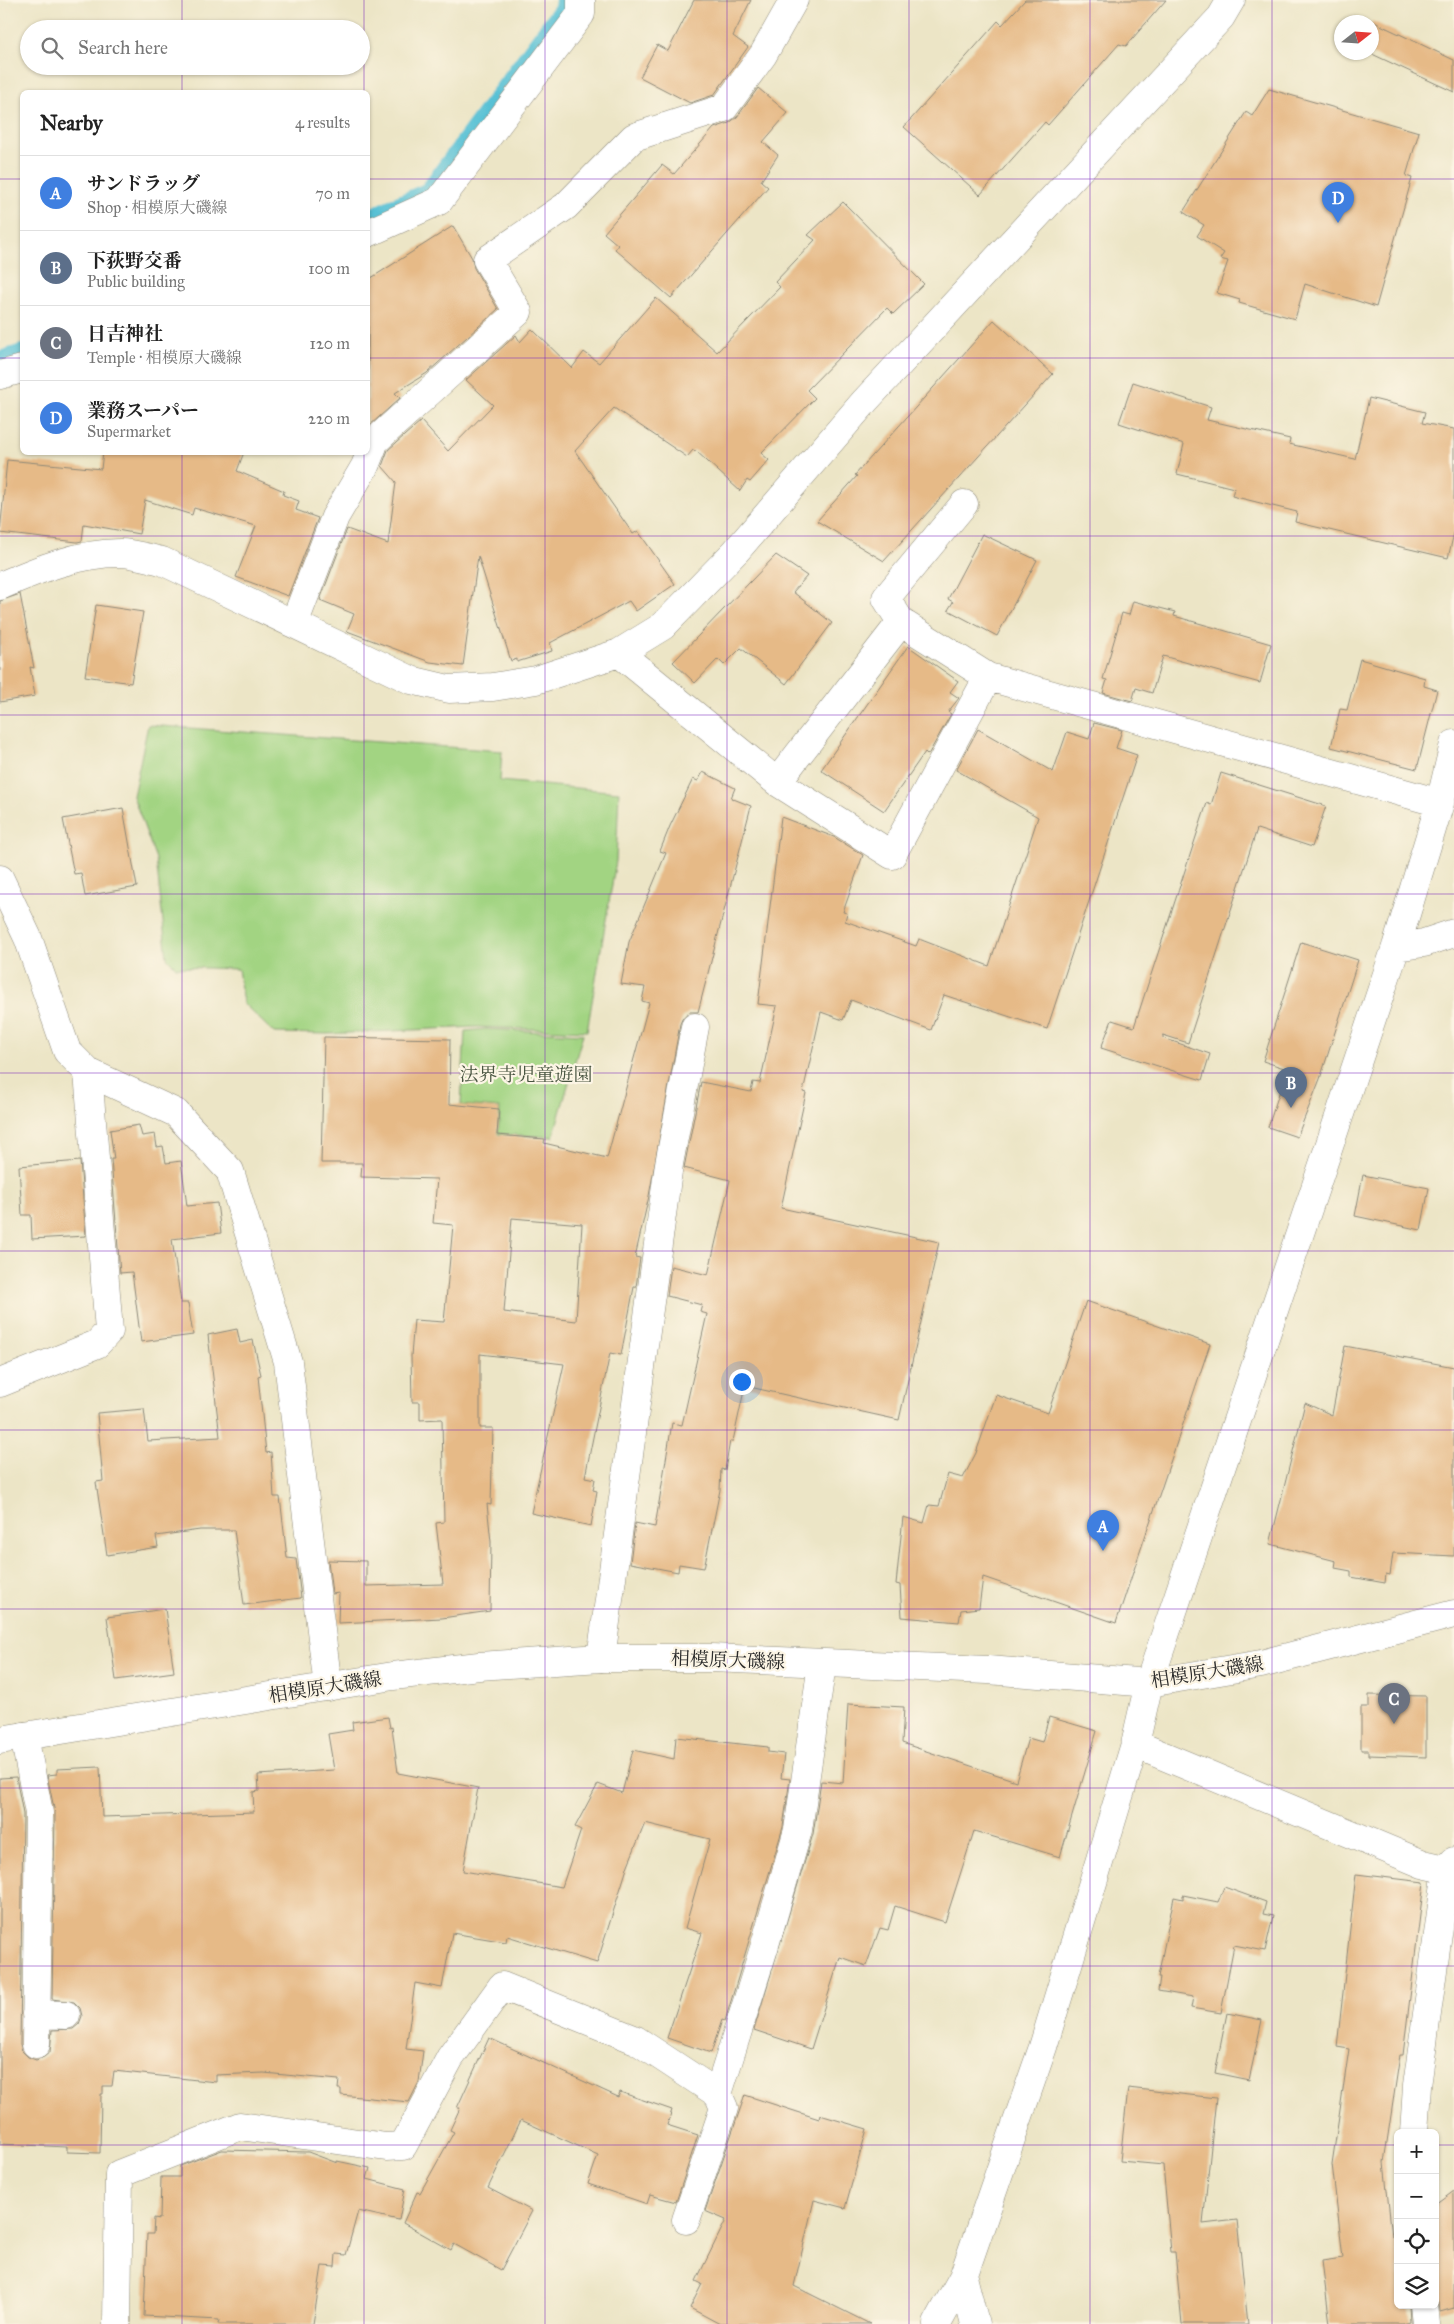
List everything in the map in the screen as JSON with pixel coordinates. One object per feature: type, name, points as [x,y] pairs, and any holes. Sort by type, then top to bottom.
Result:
[{"type":"street","points":[[370,232],[439,201],[580,14],[581,0]]},
{"type":"street","points":[[370,454],[375,441],[518,312],[487,260],[566,206],[634,136],[724,108],[764,55],[794,0]]},
{"type":"street","points":[[0,586],[39,569],[84,558],[120,553],[162,561],[411,680],[449,690],[493,687],[536,680],[619,653],[663,626],[736,551],[865,401],[1221,17],[1231,0]]},
{"type":"street","points":[[0,375],[20,370]]},
{"type":"street","points":[[294,624],[336,517],[369,455]]},
{"type":"street","points":[[964,504],[886,598],[901,622],[988,677],[1440,803]]},
{"type":"street","points":[[778,782],[901,622]]},
{"type":"street","points":[[619,653],[778,782],[892,855],[988,677]]},
{"type":"street","points":[[937,2324],[963,2277],[1043,2047],[1135,1744],[1149,1683],[1396,947],[1440,803],[1454,744]]},
{"type":"street","points":[[0,879],[28,938],[67,1051],[88,1072],[176,1113],[230,1171],[288,1362],[328,1687]]},
{"type":"street","points":[[1396,947],[1424,943],[1454,933]]},
{"type":"street","points":[[601,1658],[669,1164],[695,1027]]},
{"type":"street","points":[[0,1383],[97,1344],[109,1332],[88,1072]]},
{"type":"street","name":"相模原大磯線","points":[[12,1738],[328,1687],[479,1666],[601,1658],[711,1658],[988,1670],[1149,1683],[1261,1664],[1454,1614]]},
{"type":"street","points":[[718,2094],[764,1948],[798,1830],[822,1664]]},
{"type":"street","points":[[12,1738],[39,1813],[36,2044]]},
{"type":"street","points":[[1135,1744],[1423,1864],[1452,1867],[1417,2086],[1414,2129]]},
{"type":"street","points":[[117,2324],[119,2174],[240,2126],[386,2148],[403,2146],[450,2058],[502,1986],[636,2040],[718,2094],[724,2108],[686,2220]]},
{"type":"street","points":[[36,2014],[66,2014]]},
{"type":"street","points":[[963,2277],[975,2324]]},
{"type":"street","points":[[1424,2309],[1426,2324]]},
{"type":"green space","points":[[148,725],[502,751],[500,781],[619,792],[616,861],[587,1031],[476,1027],[327,1034],[274,1033],[243,1003],[238,969],[176,967],[167,958],[156,859],[133,796]]},
{"type":"green space","name":"法界寺児童遊園","points":[[486,1029],[583,1034],[553,1137],[498,1134],[500,1108],[461,1105],[465,1031]]},
{"type":"building","points":[[694,0],[751,0],[733,36],[748,47],[714,95],[690,103],[640,77],[657,45],[668,51]]},
{"type":"building","points":[[1025,0],[1166,0],[1126,46],[1119,44],[1048,125],[1045,122],[980,195],[904,127],[998,21],[1002,25]]},
{"type":"building","points":[[1379,24],[1454,60],[1454,92],[1379,57]]},
{"type":"building","points":[[758,88],[788,113],[763,142],[778,155],[761,181],[768,187],[671,298],[615,249],[618,245],[604,233],[662,165],[674,174],[714,128],[729,123],[737,117]]},
{"type":"building","points":[[1269,89],[1419,132],[1406,176],[1412,178],[1376,307],[1305,284],[1295,319],[1239,303],[1240,300],[1217,293],[1228,261],[1220,259],[1224,253],[1197,236],[1204,225],[1183,212],[1246,112],[1252,116]]},
{"type":"building","points":[[843,202],[924,284],[893,314],[887,308],[807,390],[815,398],[761,453],[769,460],[750,482],[747,480],[740,491],[696,451],[693,450],[687,457],[614,408],[575,451],[633,534],[638,531],[675,584],[636,611],[629,601],[550,643],[552,651],[517,662],[517,659],[511,661],[478,556],[463,666],[430,662],[347,631],[354,614],[320,600],[347,529],[388,544],[396,482],[382,466],[388,450],[421,421],[448,451],[493,405],[466,380],[516,335],[520,342],[532,329],[572,368],[584,352],[599,363],[656,298],[717,352],[780,287],[775,282],[815,240],[808,235]]},
{"type":"building","points":[[453,226],[472,258],[474,268],[498,309],[427,373],[395,393],[400,398],[370,425],[370,279]]},
{"type":"building","points":[[994,320],[1053,374],[884,561],[817,521],[857,476],[855,475]]},
{"type":"building","points":[[1133,382],[1211,407],[1207,420],[1290,439],[1289,444],[1355,459],[1369,398],[1425,412],[1422,423],[1454,429],[1454,533],[1448,558],[1295,522],[1297,512],[1232,496],[1234,488],[1177,474],[1184,444],[1119,423]]},
{"type":"building","points":[[103,455],[243,455],[237,471],[284,491],[283,495],[299,501],[296,510],[318,518],[288,596],[236,577],[256,526],[194,508],[192,515],[145,500],[139,534],[84,524],[82,541],[77,542],[0,533],[7,460],[101,469]]},
{"type":"building","points":[[982,534],[1037,560],[997,636],[948,610],[953,602],[948,599]]},
{"type":"building","points":[[776,555],[807,576],[793,592],[832,623],[786,684],[741,648],[724,665],[718,659],[695,683],[673,662]]},
{"type":"building","points":[[20,594],[34,668],[30,667],[35,696],[0,702],[0,601]]},
{"type":"building","points":[[1133,601],[1175,612],[1174,616],[1271,644],[1260,683],[1163,656],[1152,693],[1136,688],[1132,701],[1103,693],[1107,680],[1103,679],[1122,613],[1129,615]]},
{"type":"building","points":[[96,605],[143,612],[131,683],[85,676]]},
{"type":"building","points":[[908,646],[958,681],[950,692],[959,698],[948,712],[951,714],[928,755],[925,752],[884,811],[821,770]]},
{"type":"building","points":[[1360,659],[1425,678],[1424,686],[1437,690],[1417,769],[1331,747],[1340,709],[1347,710]]},
{"type":"building","points":[[1094,723],[1122,730],[1116,748],[1137,755],[1047,1029],[944,995],[931,1030],[851,1000],[843,1020],[821,1012],[803,1092],[806,1093],[781,1208],[939,1242],[899,1420],[745,1386],[733,1441],[730,1441],[725,1470],[721,1469],[720,1490],[704,1568],[679,1564],[678,1572],[630,1563],[635,1523],[655,1527],[672,1423],[682,1425],[707,1314],[700,1312],[702,1305],[667,1296],[671,1266],[708,1275],[730,1180],[684,1168],[701,1082],[751,1092],[753,1082],[760,1083],[777,1006],[758,1004],[781,817],[834,837],[863,855],[843,912],[847,913],[845,921],[916,946],[919,939],[989,966],[1038,817],[956,770],[978,729],[1053,772],[1067,732],[1089,739]]},
{"type":"building","points":[[703,772],[735,788],[731,798],[751,806],[698,1012],[689,1012],[683,1017],[680,1024],[649,1196],[635,1257],[640,1258],[636,1287],[634,1287],[621,1355],[610,1353],[585,1477],[595,1479],[593,1490],[597,1491],[591,1526],[531,1513],[564,1364],[480,1354],[480,1428],[493,1428],[491,1505],[487,1504],[491,1542],[490,1611],[442,1618],[338,1623],[339,1593],[332,1594],[328,1560],[366,1561],[366,1586],[443,1584],[436,1523],[444,1522],[442,1419],[420,1420],[420,1402],[412,1402],[411,1356],[414,1320],[444,1322],[453,1225],[433,1223],[437,1179],[361,1177],[362,1163],[321,1163],[324,1037],[450,1039],[449,1104],[499,1109],[497,1135],[545,1139],[544,1143],[607,1158],[649,1003],[642,1001],[645,987],[621,984],[629,942],[666,853],[660,851],[670,826],[693,779],[698,781]],"holes":[[[512,1218],[582,1224],[576,1321],[504,1312]]]},
{"type":"building","points":[[1221,773],[1326,806],[1312,847],[1257,829],[1188,1043],[1163,1035],[1163,1038],[1210,1054],[1202,1080],[1101,1048],[1112,1020],[1134,1027],[1207,803],[1211,805]]},
{"type":"building","points":[[123,808],[137,887],[85,896],[81,873],[74,874],[63,819]]},
{"type":"building","points":[[1301,942],[1358,960],[1320,1079],[1297,1137],[1268,1127],[1287,1069],[1263,1061]]},
{"type":"building","points":[[139,1125],[142,1136],[155,1134],[157,1147],[163,1146],[166,1163],[181,1161],[187,1206],[217,1203],[221,1233],[172,1239],[181,1303],[188,1303],[193,1335],[141,1342],[132,1272],[120,1273],[111,1159],[114,1159],[110,1130]]},
{"type":"building","points":[[80,1161],[86,1236],[32,1239],[31,1215],[22,1215],[19,1166]]},
{"type":"building","points":[[1363,1175],[1429,1188],[1421,1230],[1355,1216]]},
{"type":"building","points":[[1086,1301],[1210,1344],[1116,1623],[983,1577],[979,1608],[961,1610],[959,1622],[902,1617],[900,1585],[896,1584],[903,1517],[924,1523],[929,1505],[939,1506],[948,1474],[963,1478],[976,1453],[996,1395],[1048,1413]]},
{"type":"building","points":[[237,1329],[240,1343],[253,1340],[261,1375],[258,1376],[266,1453],[271,1452],[274,1497],[280,1497],[287,1558],[296,1559],[301,1598],[244,1605],[234,1530],[200,1530],[156,1536],[158,1547],[107,1555],[96,1482],[103,1481],[97,1413],[144,1409],[148,1441],[220,1437],[208,1335]]},
{"type":"building","points":[[1345,1346],[1454,1367],[1454,1556],[1393,1553],[1390,1575],[1386,1574],[1385,1583],[1351,1577],[1351,1571],[1335,1568],[1336,1561],[1270,1544],[1305,1403],[1332,1415]]},
{"type":"building","points":[[165,1609],[174,1672],[116,1680],[107,1617]]},
{"type":"building","points":[[1369,1695],[1426,1696],[1426,1757],[1368,1755],[1368,1750],[1361,1750],[1361,1707],[1369,1707]]},
{"type":"building","points":[[848,1704],[904,1707],[902,1743],[1016,1781],[1028,1738],[1042,1742],[1049,1717],[1097,1731],[1060,1857],[974,1831],[945,1922],[895,1906],[888,1930],[880,1928],[866,1966],[840,1957],[811,2049],[754,2030],[813,1834],[821,1781],[843,1783]]},
{"type":"building","points":[[388,1717],[390,1728],[392,1727],[398,1773],[478,1788],[463,1871],[562,1887],[581,1830],[575,1827],[598,1784],[622,1793],[633,1750],[674,1759],[676,1737],[768,1747],[768,1752],[784,1754],[781,1778],[790,1779],[783,1827],[725,2021],[722,2020],[711,2053],[667,2038],[702,1933],[685,1928],[710,1839],[645,1823],[628,1865],[597,1963],[507,1936],[506,1942],[452,1933],[442,1988],[415,1983],[406,2049],[423,2051],[419,2082],[409,2102],[341,2095],[341,2089],[338,2089],[339,2080],[264,2073],[216,2075],[216,2082],[114,2071],[112,2086],[103,2086],[103,2094],[101,2094],[100,2153],[67,2152],[67,2147],[0,2144],[0,1778],[16,1777],[23,1814],[20,2044],[22,2051],[28,2057],[36,2060],[50,2052],[52,2030],[73,2029],[79,2024],[82,2016],[80,2008],[74,2002],[52,1999],[55,1813],[47,1775],[57,1774],[57,1769],[100,1767],[102,1817],[254,1812],[253,1792],[259,1791],[258,1775],[334,1770],[328,1734],[353,1730],[352,1722]]},
{"type":"building","points":[[1356,1874],[1424,1882],[1403,2055],[1400,2055],[1384,2162],[1392,2237],[1394,2236],[1394,2309],[1409,2309],[1410,2322],[1403,2324],[1330,2324],[1322,2261],[1343,2258],[1332,2164],[1349,2049],[1337,2047]]},
{"type":"building","points":[[1224,1887],[1266,1902],[1263,1914],[1273,1916],[1265,1951],[1234,1945],[1221,2013],[1191,2008],[1193,1997],[1158,1991],[1160,1977],[1158,1977],[1174,1897],[1183,1899],[1183,1895],[1218,1902]]},
{"type":"building","points":[[1227,2013],[1262,2020],[1249,2080],[1215,2073]]},
{"type":"building","points":[[489,2038],[618,2097],[620,2092],[672,2110],[667,2125],[698,2135],[676,2202],[650,2195],[647,2204],[588,2184],[598,2155],[521,2120],[488,2188],[532,2211],[501,2270],[454,2244],[451,2250],[403,2223],[417,2192],[420,2193],[454,2132],[450,2130],[460,2108],[457,2108]]},
{"type":"building","points":[[1128,2088],[1216,2098],[1203,2224],[1237,2220],[1248,2324],[1182,2324],[1175,2252],[1171,2252],[1163,2165],[1120,2161]]},
{"type":"building","points":[[745,2095],[819,2119],[820,2115],[867,2129],[845,2208],[814,2200],[794,2286],[870,2324],[720,2324],[690,2308],[702,2284],[696,2281],[726,2220],[705,2211]]},
{"type":"building","points":[[222,2150],[308,2152],[337,2163],[337,2161],[370,2168],[367,2179],[405,2189],[399,2220],[358,2211],[346,2255],[336,2254],[335,2267],[322,2266],[313,2324],[218,2324],[219,2320],[144,2316],[147,2234],[153,2234],[154,2218],[160,2219],[161,2177],[180,2177],[180,2166]]},
{"type":"building","points":[[1454,2191],[1454,2308],[1440,2312],[1439,2303],[1439,2202]]},
{"type":"waterway","points":[[370,214],[426,189],[560,7],[561,0]]},
{"type":"waterway","points":[[0,357],[20,351]]},
{"type":"place","name":"業務スーパー","points":[[1338,223]]},
{"type":"place","name":"下荻野交番","points":[[1291,1108]]},
{"type":"place","name":"サンドラッグ","points":[[1103,1551]]},
{"type":"place","name":"日吉神社","points":[[1394,1724]]}]
